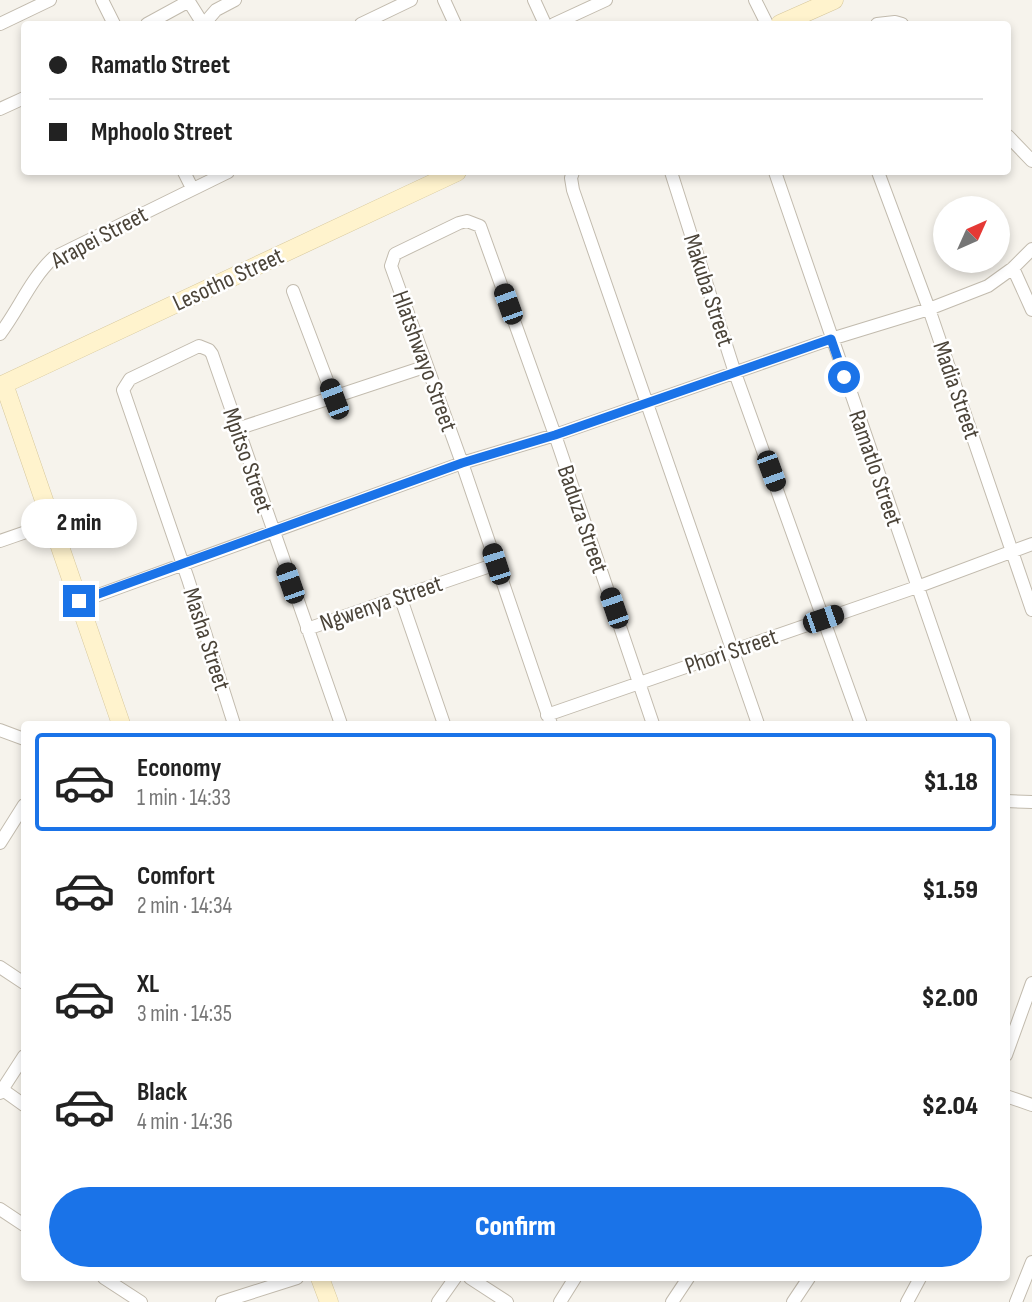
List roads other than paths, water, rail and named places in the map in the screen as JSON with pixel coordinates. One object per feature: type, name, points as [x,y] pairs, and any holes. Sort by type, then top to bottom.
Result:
[{"type":"street","points":[[0,23],[50,0]]},
{"type":"street","points":[[102,0],[112,21]]},
{"type":"street","points":[[152,21],[188,0],[201,21]]},
{"type":"street","points":[[206,21],[216,10],[235,0]]},
{"type":"street","points":[[367,21],[411,0]]},
{"type":"street","points":[[444,0],[454,21]]},
{"type":"street","points":[[534,0],[544,21]]},
{"type":"street","points":[[560,21],[606,0]]},
{"type":"street","points":[[755,0],[766,21]]},
{"type":"street","points":[[787,21],[834,0]]},
{"type":"street","points":[[0,109],[21,99]]},
{"type":"street","points":[[1011,139],[1032,161]]},
{"type":"street","points":[[186,175],[192,188]]},
{"type":"street","name":"Arapei Street","points":[[0,334],[37,273],[53,258],[221,175]]},
{"type":"street","name":"Lesotho Street","points":[[1,381],[450,175]]},
{"type":"street","points":[[572,175],[573,190],[757,721]]},
{"type":"street","name":"Makuba Street","points":[[671,175],[735,373],[860,721]]},
{"type":"street","name":"Ramatlo Street","points":[[776,175],[964,721]]},
{"type":"street","name":"Madia Street","points":[[879,175],[929,309],[1032,610]]},
{"type":"street","name":"Baduza Street","points":[[393,275],[391,266],[395,254],[410,245],[458,223],[467,221],[480,226],[555,435],[652,721]]},
{"type":"street","points":[[79,601],[462,463],[555,435],[831,339],[929,309],[988,286],[1013,268],[1032,248]]},
{"type":"street","points":[[1013,268],[1032,310]]},
{"type":"street","name":"Hlatshwayo Street","points":[[393,275],[462,463],[549,720]]},
{"type":"street","points":[[293,291],[334,399]]},
{"type":"street","name":"Mpitso Street","points":[[124,396],[125,384],[147,369],[199,346],[212,354],[340,721]]},
{"type":"street","points":[[237,429],[427,366]]},
{"type":"street","points":[[1,381],[120,721]]},
{"type":"street","name":"Masha Street","points":[[124,396],[183,565],[233,721]]},
{"type":"street","points":[[0,541],[52,523]]},
{"type":"street","name":"Phori Street","points":[[549,720],[639,682],[917,587],[1032,544]]},
{"type":"street","name":"Ngwenya Street","points":[[307,629],[496,564]]},
{"type":"street","points":[[400,596],[443,721]]},
{"type":"street","points":[[0,730],[21,738]]},
{"type":"street","points":[[1010,802],[1032,802]]},
{"type":"street","points":[[0,843],[21,810]]},
{"type":"street","points":[[0,967],[21,981]]},
{"type":"street","points":[[1010,1044],[1032,983]]},
{"type":"street","points":[[21,1060],[1,1090],[21,1103]]},
{"type":"street","points":[[1010,1097],[1032,1105]]},
{"type":"street","points":[[0,1209],[21,1224]]},
{"type":"street","points":[[1016,1302],[1032,1262]]},
{"type":"street","points":[[109,1281],[141,1302]]},
{"type":"street","points":[[222,1302],[288,1281]]},
{"type":"street","points":[[321,1281],[329,1302]]},
{"type":"street","points":[[438,1302],[453,1281]]},
{"type":"street","points":[[475,1281],[507,1302]]},
{"type":"street","points":[[560,1302],[573,1281]]},
{"type":"street","points":[[672,1302],[686,1281]]},
{"type":"street","points":[[793,1302],[807,1281]]},
{"type":"street","points":[[907,1302],[918,1281]]}]
